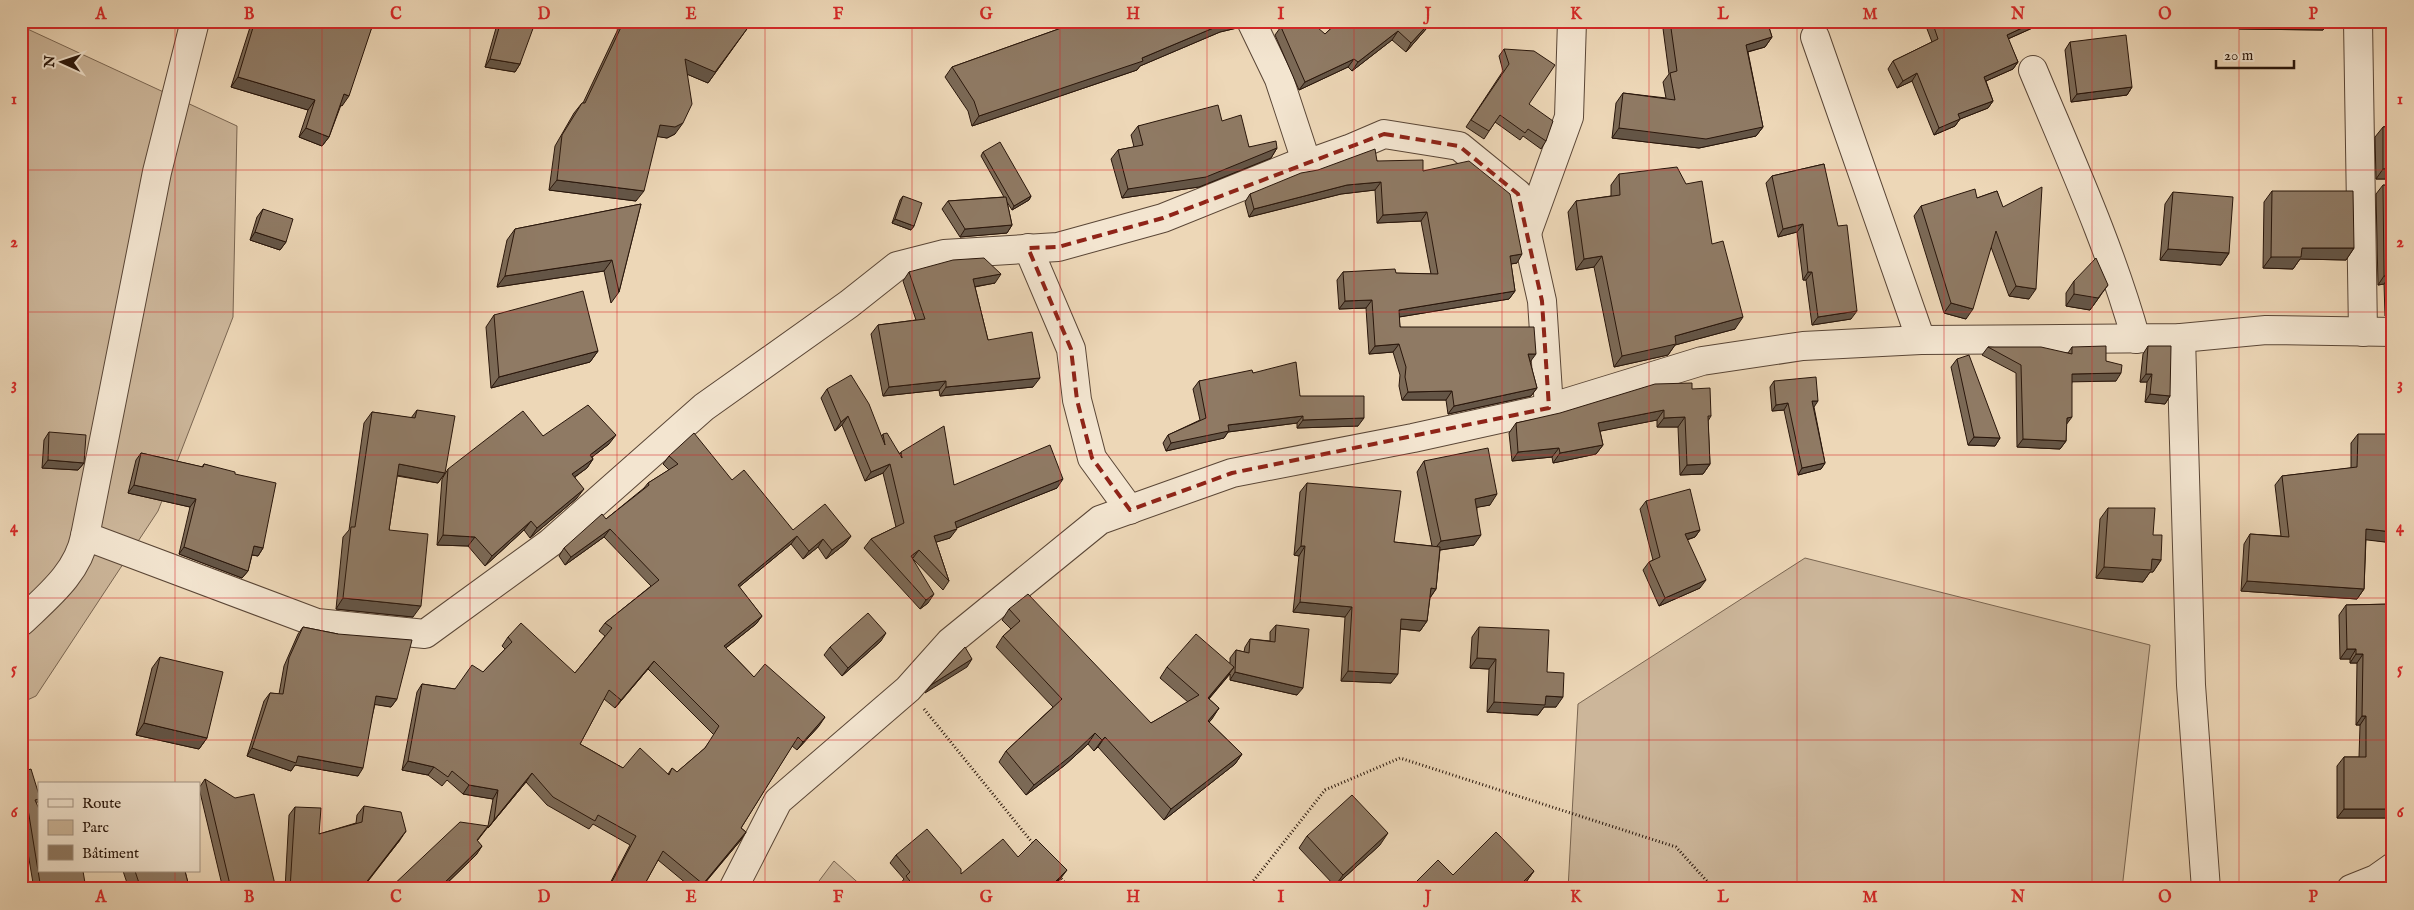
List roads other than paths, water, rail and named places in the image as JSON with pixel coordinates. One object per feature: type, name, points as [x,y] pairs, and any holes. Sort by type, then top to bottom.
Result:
[{"type":"street","points":[[21,622],[63,580],[82,554],[157,172],[195,21]]},
{"type":"street","points":[[1251,21],[1279,79],[1307,164]]},
{"type":"street","points":[[1527,233],[1570,117],[1572,21]]},
{"type":"street","points":[[2358,21],[2363,332]]},
{"type":"street","points":[[1815,37],[1921,340]]},
{"type":"street","points":[[2033,70],[2096,222],[2125,298],[2136,339]]},
{"type":"street","points":[[85,536],[317,623],[425,634],[550,543],[704,407],[841,310],[897,266],[944,254],[1058,247],[1163,218],[1302,162],[1307,164],[1384,134],[1460,146],[1518,194],[1542,302],[1550,408]]},
{"type":"street","points":[[1028,248],[1070,349],[1077,400],[1092,458],[1130,510]]},
{"type":"street","points":[[733,889],[778,801],[908,689],[950,642],[1100,520],[1232,473],[1413,438],[1550,408],[1702,361],[1804,346],[1921,340],[2181,338],[2266,330],[2393,332]]},
{"type":"street","points":[[2181,338],[2191,684],[2206,889]]},
{"type":"street","points":[[2351,889],[2376,879],[2393,867]]}]
